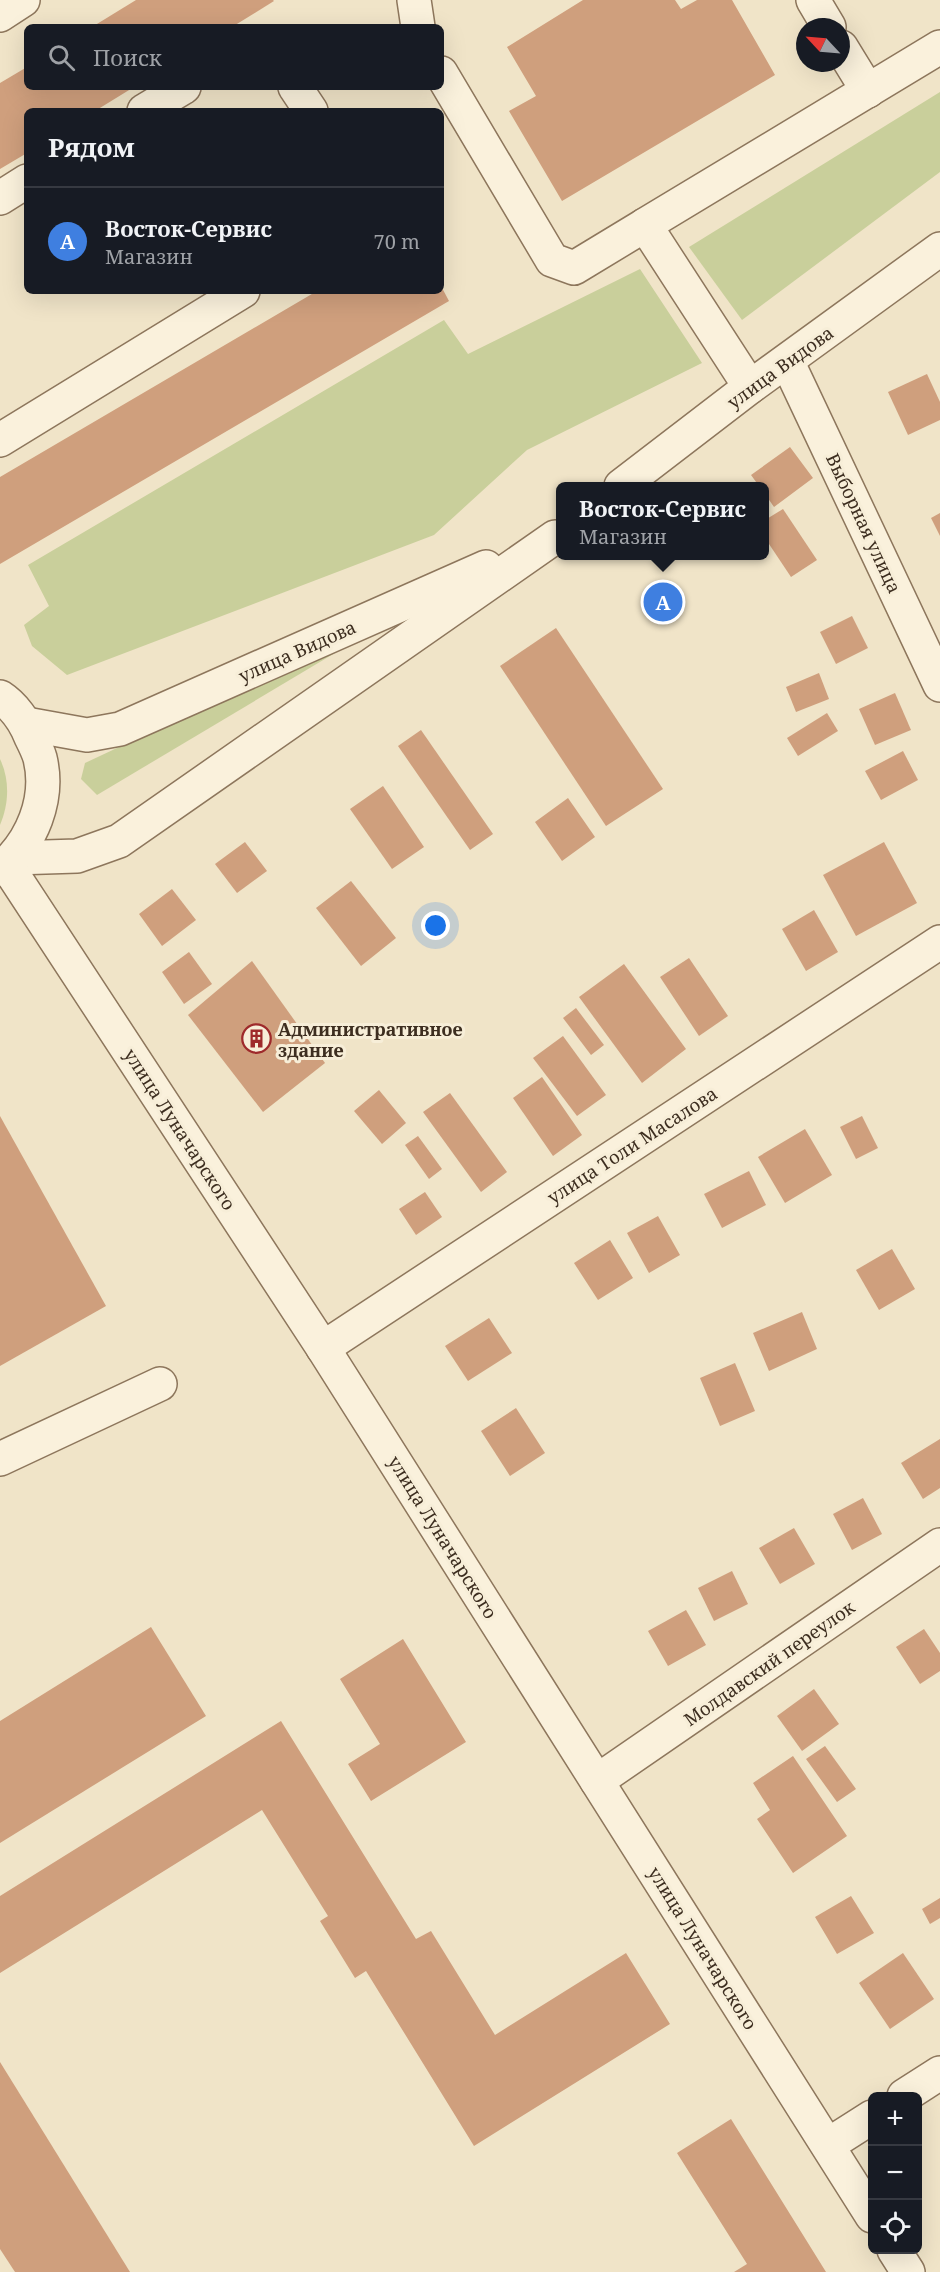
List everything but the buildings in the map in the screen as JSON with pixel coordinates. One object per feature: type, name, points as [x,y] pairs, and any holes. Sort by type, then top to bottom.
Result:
[{"type":"street","points":[[0,15],[23,0]]},
{"type":"street","points":[[413,0],[417,24]]},
{"type":"street","points":[[813,0],[824,18]]},
{"type":"street","points":[[444,78],[552,260],[574,267],[940,47]]},
{"type":"street","points":[[850,62],[868,92]]},
{"type":"street","points":[[149,108],[179,90]]},
{"type":"street","points":[[297,90],[309,108]]},
{"type":"street","points":[[0,198],[24,184]]},
{"type":"street","points":[[645,225],[750,387]]},
{"type":"street","name":"улица Видова","points":[[626,482],[750,387],[940,249]]},
{"type":"street","points":[[0,440],[238,294]]},
{"type":"street","name":"Выборная улица","points":[[787,361],[940,685]]},
{"type":"street","points":[[7,864],[77,856],[119,841],[556,536]]},
{"type":"street","name":"улица Видова","points":[[26,724],[87,735],[120,729],[556,536]]},
{"type":"street","points":[[0,697],[26,724],[40,758],[43,793],[34,828],[7,864]]},
{"type":"street","name":"улица Луначарского","points":[[7,864],[323,1348],[868,2208]]},
{"type":"street","name":"улица Толи Масалова","points":[[323,1348],[940,942]]},
{"type":"street","points":[[0,1459],[160,1384]]},
{"type":"street","name":"Молдавский переулок","points":[[597,1781],[940,1545]]},
{"type":"street","points":[[912,2092],[940,2073]]},
{"type":"street","points":[[828,2145],[868,2120]]},
{"type":"street","points":[[897,2254],[908,2272]]},
{"type":"green space","points":[[940,92],[940,172],[742,320],[689,247]]},
{"type":"green space","points":[[640,269],[702,363],[527,450],[434,535],[67,675],[32,646],[24,625],[49,606],[28,565],[444,320],[468,354]]},
{"type":"green space","points":[[392,619],[97,795],[81,779],[85,763]]},
{"type":"green space","points":[[0,759],[7,792],[0,825]]},
{"type":"place","name":"Восток-Сервис","points":[[663,602]]},
{"type":"place","name":"Административное здание","points":[[257,1039]]}]
